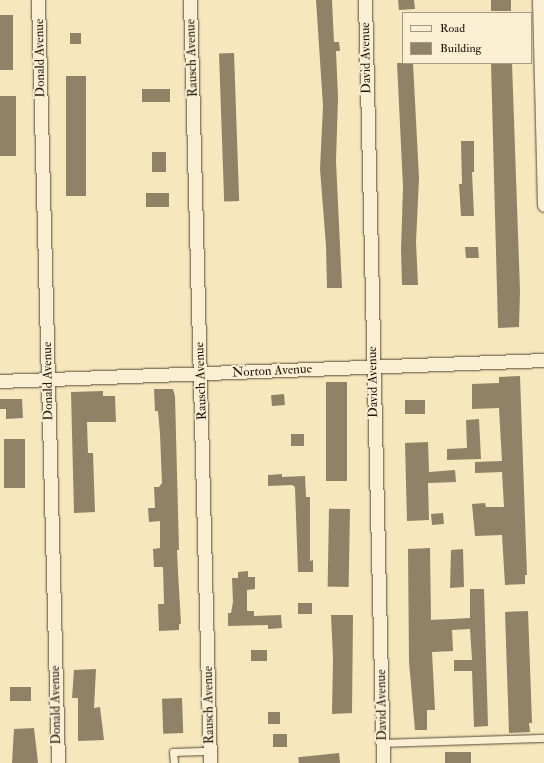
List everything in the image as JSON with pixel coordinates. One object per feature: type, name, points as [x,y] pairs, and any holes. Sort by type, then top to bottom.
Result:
[{"type":"street","name":"Donald Avenue","points":[[38,0],[58,763]]},
{"type":"street","name":"Rausch Avenue","points":[[190,0],[210,757]]},
{"type":"street","name":"David Avenue","points":[[364,0],[383,763]]},
{"type":"street","points":[[539,0],[544,205]]},
{"type":"street","name":"Norton Avenue","points":[[0,381],[544,360]]},
{"type":"lane","points":[[383,743],[544,738]]},
{"type":"lane","points":[[174,763],[173,752],[210,757]]},
{"type":"building","points":[[316,0],[332,0],[334,42],[339,42],[340,51],[336,51],[338,98],[336,161],[342,288],[327,288],[326,246],[320,169],[323,106]]},
{"type":"building","points":[[398,0],[414,0],[415,9],[399,10]]},
{"type":"building","points":[[491,0],[511,0],[511,11],[491,11]]},
{"type":"building","points":[[0,15],[13,15],[13,70],[0,70]]},
{"type":"building","points":[[70,33],[81,33],[81,44],[70,44]]},
{"type":"building","points":[[234,53],[239,201],[224,201],[219,54]]},
{"type":"building","points":[[397,63],[413,64],[419,178],[416,242],[418,285],[402,285],[401,250],[403,187]]},
{"type":"building","points":[[491,64],[512,64],[520,291],[519,327],[498,328]]},
{"type":"building","points":[[66,76],[86,76],[86,196],[66,196]]},
{"type":"building","points":[[142,89],[170,89],[170,102],[142,102]]},
{"type":"building","points":[[0,96],[16,96],[16,156],[0,156]]},
{"type":"building","points":[[461,141],[474,141],[474,172],[472,172],[474,216],[461,216],[459,184],[462,184]]},
{"type":"building","points":[[152,152],[166,152],[166,172],[152,172]]},
{"type":"building","points":[[146,193],[169,193],[169,207],[146,207]]},
{"type":"building","points":[[465,247],[478,247],[479,258],[466,258]]},
{"type":"building","points":[[520,376],[527,575],[525,575],[525,584],[505,585],[502,535],[475,536],[472,504],[485,503],[486,507],[504,507],[502,472],[475,473],[475,462],[502,461],[499,408],[472,409],[472,384],[499,383],[499,377]]},
{"type":"building","points":[[326,382],[347,382],[347,481],[326,481]]},
{"type":"building","points":[[154,389],[173,389],[175,396],[179,550],[177,550],[181,624],[179,624],[179,630],[159,631],[158,604],[164,604],[163,567],[154,567],[153,549],[160,548],[160,521],[149,522],[148,508],[155,508],[154,487],[159,487],[162,483],[160,434],[158,411],[155,411]]},
{"type":"building","points":[[103,391],[103,396],[115,396],[116,422],[87,422],[88,453],[93,453],[95,512],[74,513],[71,392]]},
{"type":"building","points":[[284,394],[285,405],[272,406],[271,395]]},
{"type":"building","points":[[0,399],[22,399],[23,418],[6,419],[6,409],[0,409]]},
{"type":"building","points":[[405,400],[425,400],[425,414],[405,414]]},
{"type":"building","points":[[479,419],[481,459],[447,460],[447,449],[467,448],[466,420]]},
{"type":"building","points":[[291,434],[304,434],[304,446],[291,446]]},
{"type":"building","points":[[4,439],[25,439],[25,488],[4,488]]},
{"type":"building","points":[[428,442],[429,472],[455,470],[456,482],[428,483],[429,520],[407,521],[405,443]]},
{"type":"building","points":[[282,474],[282,477],[305,476],[306,497],[310,497],[310,561],[313,560],[313,572],[298,572],[295,487],[292,485],[268,486],[268,475]]},
{"type":"building","points":[[329,509],[350,509],[349,587],[328,587]]},
{"type":"building","points":[[443,513],[444,524],[432,525],[431,514]]},
{"type":"building","points":[[430,548],[431,620],[470,618],[470,589],[484,589],[488,726],[474,727],[472,671],[454,671],[454,660],[472,660],[470,629],[452,630],[453,651],[432,652],[435,710],[427,710],[427,730],[415,730],[409,662],[408,549]]},
{"type":"building","points":[[463,549],[464,587],[450,588],[451,550]]},
{"type":"building","points":[[248,571],[248,577],[255,577],[255,589],[247,590],[247,611],[254,611],[254,616],[281,615],[282,628],[268,629],[268,625],[228,626],[228,613],[231,613],[233,602],[232,578],[238,578],[238,572]]},
{"type":"building","points":[[298,603],[312,603],[312,614],[298,614]]},
{"type":"building","points":[[528,611],[532,723],[529,723],[530,732],[509,733],[505,612]]},
{"type":"building","points":[[331,615],[353,615],[352,713],[332,714],[333,658]]},
{"type":"building","points":[[251,650],[267,650],[267,661],[251,661]]},
{"type":"building","points":[[96,669],[94,708],[100,707],[104,740],[78,741],[78,698],[72,698],[74,670]]},
{"type":"building","points":[[10,687],[31,687],[31,701],[10,701]]},
{"type":"building","points":[[182,698],[183,733],[163,734],[162,699]]},
{"type":"building","points":[[268,712],[280,712],[280,724],[268,724]]},
{"type":"building","points":[[34,728],[38,763],[12,763],[14,729]]},
{"type":"building","points":[[273,734],[287,734],[287,747],[273,747]]},
{"type":"building","points":[[445,752],[471,752],[471,763],[445,763]]},
{"type":"building","points":[[339,753],[340,763],[299,763],[298,757]]}]
